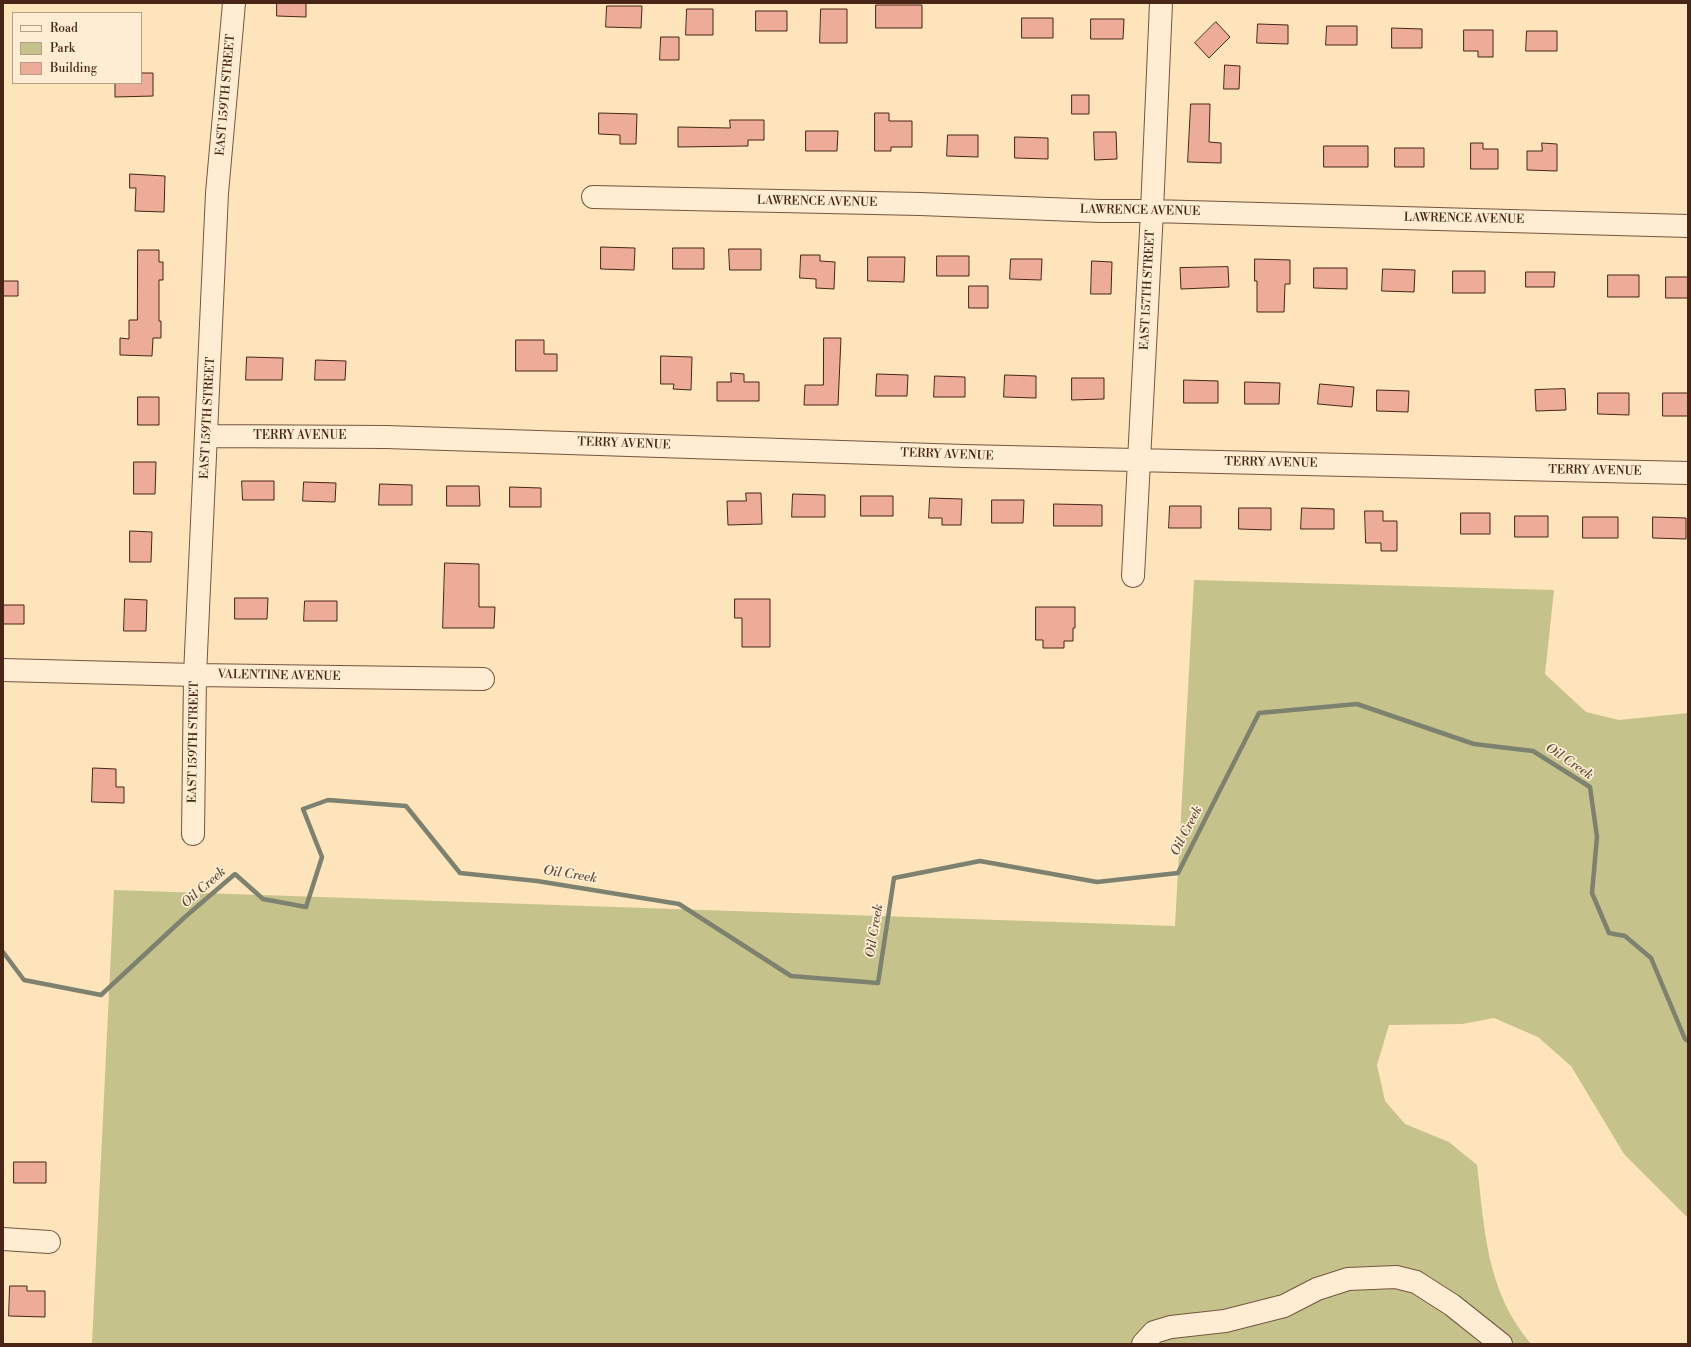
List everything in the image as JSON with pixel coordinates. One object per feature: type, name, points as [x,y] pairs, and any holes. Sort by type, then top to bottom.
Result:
[{"type":"street","name":"EAST 159TH STREET","points":[[193,834],[195,675],[217,193],[234,3]]},
{"type":"street","name":"EAST 157TH STREET","points":[[1133,576],[1161,3]]},
{"type":"street","name":"LAWRENCE AVENUE","points":[[593,197],[912,204],[1101,211],[1152,211],[1688,226]]},
{"type":"street","name":"TERRY AVENUE","points":[[207,436],[394,437],[1139,460],[1688,473]]},
{"type":"street","name":"VALENTINE AVENUE","points":[[3,670],[195,675],[483,679]]},
{"type":"street","points":[[3,1239],[48,1242]]},
{"type":"street","points":[[1143,1344],[1154,1332],[1171,1327],[1225,1321],[1284,1306],[1317,1289],[1348,1279],[1396,1277],[1416,1282],[1446,1301],[1501,1344]]},
{"type":"green space","points":[[1194,580],[1554,590],[1545,674],[1586,712],[1619,720],[1688,713],[1688,1218],[1624,1154],[1571,1066],[1538,1037],[1494,1018],[1462,1024],[1389,1025],[1377,1065],[1385,1101],[1405,1124],[1449,1142],[1477,1165],[1482,1214],[1490,1259],[1496,1281],[1516,1324],[1531,1344],[92,1344],[114,890],[1175,926]]},
{"type":"building","points":[[277,3],[306,3],[306,17],[277,16]]},
{"type":"building","points":[[876,5],[922,5],[922,28],[876,28]]},
{"type":"building","points":[[607,6],[642,6],[641,28],[606,27]]},
{"type":"building","points":[[687,9],[713,9],[713,35],[686,35]]},
{"type":"building","points":[[821,9],[847,9],[847,43],[820,43]]},
{"type":"building","points":[[756,11],[787,11],[787,31],[756,31]]},
{"type":"building","points":[[1022,18],[1053,18],[1053,38],[1022,38]]},
{"type":"building","points":[[1091,19],[1124,19],[1123,39],[1091,39]]},
{"type":"building","points":[[1216,22],[1230,37],[1209,58],[1195,43]]},
{"type":"building","points":[[1258,24],[1288,25],[1288,44],[1257,43]]},
{"type":"building","points":[[1327,26],[1357,26],[1357,45],[1326,45]]},
{"type":"building","points":[[1392,28],[1422,29],[1422,48],[1392,48]]},
{"type":"building","points":[[1464,30],[1493,30],[1493,57],[1478,57],[1478,51],[1464,51]]},
{"type":"building","points":[[1527,31],[1557,31],[1557,51],[1526,51]]},
{"type":"building","points":[[661,37],[679,37],[679,60],[660,60]]},
{"type":"building","points":[[1225,65],[1240,66],[1239,89],[1224,89]]},
{"type":"building","points":[[142,73],[153,73],[153,96],[115,97],[115,84],[142,84]]},
{"type":"building","points":[[1072,95],[1089,95],[1089,114],[1072,114]]},
{"type":"building","points":[[1191,104],[1210,104],[1209,142],[1221,143],[1221,163],[1188,162]]},
{"type":"building","points":[[599,113],[637,114],[636,144],[620,144],[620,135],[599,134]]},
{"type":"building","points":[[875,113],[889,113],[889,121],[912,121],[912,147],[891,147],[891,151],[875,151]]},
{"type":"building","points":[[730,120],[764,120],[764,140],[748,140],[748,146],[678,147],[678,127],[730,128]]},
{"type":"building","points":[[806,131],[838,131],[837,151],[806,151]]},
{"type":"building","points":[[1094,132],[1116,132],[1117,159],[1095,160]]},
{"type":"building","points":[[948,135],[978,135],[978,157],[947,156]]},
{"type":"building","points":[[1015,137],[1048,138],[1048,159],[1015,158]]},
{"type":"building","points":[[1471,143],[1483,143],[1483,149],[1498,149],[1498,169],[1471,169]]},
{"type":"building","points":[[1542,143],[1557,144],[1557,171],[1527,170],[1527,151],[1542,151]]},
{"type":"building","points":[[1324,146],[1368,146],[1368,167],[1324,167]]},
{"type":"building","points":[[1395,148],[1424,148],[1424,167],[1395,167]]},
{"type":"building","points":[[130,174],[165,176],[164,212],[135,211],[136,188],[130,188]]},
{"type":"building","points":[[601,247],[635,248],[634,270],[601,269]]},
{"type":"building","points":[[673,248],[704,248],[704,269],[673,269]]},
{"type":"building","points":[[729,249],[761,249],[761,270],[730,270]]},
{"type":"building","points":[[138,250],[159,250],[159,262],[163,262],[163,280],[159,280],[159,321],[161,321],[161,338],[153,338],[152,356],[120,355],[120,338],[129,339],[129,320],[137,320]]},
{"type":"building","points":[[801,255],[820,255],[820,261],[835,262],[834,289],[816,288],[816,279],[800,278]]},
{"type":"building","points":[[937,256],[969,256],[969,276],[937,276]]},
{"type":"building","points":[[868,257],[905,257],[904,282],[868,281]]},
{"type":"building","points":[[1011,259],[1042,259],[1041,280],[1010,279]]},
{"type":"building","points":[[1255,259],[1290,260],[1290,284],[1285,284],[1284,312],[1257,312]]},
{"type":"building","points":[[1092,261],[1112,262],[1111,294],[1091,294]]},
{"type":"building","points":[[1228,267],[1229,287],[1181,289],[1180,268]]},
{"type":"building","points":[[1314,268],[1347,268],[1347,289],[1314,288]]},
{"type":"building","points":[[1383,269],[1415,270],[1414,292],[1382,291]]},
{"type":"building","points":[[1453,271],[1485,271],[1485,293],[1453,293]]},
{"type":"building","points":[[1526,272],[1555,272],[1554,287],[1526,287]]},
{"type":"building","points":[[1608,275],[1639,275],[1639,297],[1608,297]]},
{"type":"building","points":[[1666,277],[1688,277],[1688,298],[1666,298]]},
{"type":"building","points":[[3,281],[18,281],[18,296],[3,296]]},
{"type":"building","points":[[969,286],[988,286],[988,308],[969,308]]},
{"type":"building","points":[[824,338],[841,338],[838,405],[804,405],[805,385],[823,385]]},
{"type":"building","points":[[516,340],[544,340],[544,354],[557,354],[557,371],[516,371]]},
{"type":"building","points":[[661,356],[692,357],[691,390],[673,389],[674,384],[661,384]]},
{"type":"building","points":[[247,357],[283,358],[282,380],[246,380]]},
{"type":"building","points":[[316,360],[346,361],[345,380],[315,380]]},
{"type":"building","points":[[731,373],[744,374],[744,382],[759,382],[759,401],[717,401],[717,382],[731,382]]},
{"type":"building","points":[[877,374],[908,375],[907,396],[876,396]]},
{"type":"building","points":[[1005,375],[1036,376],[1036,398],[1004,397]]},
{"type":"building","points":[[935,376],[965,377],[965,397],[934,397]]},
{"type":"building","points":[[1072,378],[1104,378],[1104,399],[1072,400]]},
{"type":"building","points":[[1184,380],[1218,381],[1218,403],[1184,403]]},
{"type":"building","points":[[1245,382],[1280,383],[1279,404],[1245,404]]},
{"type":"building","points":[[1320,384],[1354,387],[1352,407],[1318,404]]},
{"type":"building","points":[[1565,389],[1566,410],[1536,411],[1535,390]]},
{"type":"building","points":[[1377,390],[1409,391],[1408,412],[1377,411]]},
{"type":"building","points":[[1598,393],[1629,393],[1629,415],[1598,414]]},
{"type":"building","points":[[1663,393],[1688,393],[1688,416],[1663,416]]},
{"type":"building","points":[[138,397],[159,397],[159,425],[138,425]]},
{"type":"building","points":[[134,462],[156,462],[155,494],[134,494]]},
{"type":"building","points":[[242,481],[274,481],[274,500],[243,500]]},
{"type":"building","points":[[304,482],[336,483],[335,502],[303,501]]},
{"type":"building","points":[[380,484],[412,485],[412,505],[379,505]]},
{"type":"building","points":[[447,486],[479,486],[480,506],[447,506]]},
{"type":"building","points":[[510,487],[541,488],[541,507],[510,507]]},
{"type":"building","points":[[746,493],[761,493],[762,524],[728,525],[727,501],[746,501]]},
{"type":"building","points":[[793,494],[825,495],[825,517],[792,517]]},
{"type":"building","points":[[861,496],[893,496],[893,516],[861,516]]},
{"type":"building","points":[[930,498],[962,499],[961,525],[942,525],[942,518],[929,518]]},
{"type":"building","points":[[992,500],[1024,500],[1023,523],[992,523]]},
{"type":"building","points":[[1054,504],[1102,505],[1102,526],[1054,526]]},
{"type":"building","points":[[1170,506],[1201,506],[1201,528],[1169,528]]},
{"type":"building","points":[[1239,508],[1271,508],[1271,530],[1239,529]]},
{"type":"building","points":[[1302,508],[1334,509],[1334,529],[1301,529]]},
{"type":"building","points":[[1365,511],[1383,511],[1383,521],[1397,521],[1397,551],[1381,551],[1381,543],[1366,543]]},
{"type":"building","points":[[1461,513],[1490,513],[1490,534],[1461,534]]},
{"type":"building","points":[[1515,516],[1548,516],[1548,537],[1515,537]]},
{"type":"building","points":[[1583,517],[1618,517],[1618,538],[1583,538]]},
{"type":"building","points":[[1653,517],[1686,518],[1686,539],[1653,538]]},
{"type":"building","points":[[130,531],[152,532],[151,562],[130,562]]},
{"type":"building","points":[[445,563],[479,564],[479,607],[495,607],[494,628],[443,628]]},
{"type":"building","points":[[235,598],[268,598],[267,619],[235,619]]},
{"type":"building","points":[[125,599],[147,600],[146,631],[124,631]]},
{"type":"building","points":[[735,599],[770,599],[770,647],[742,647],[742,618],[735,618]]},
{"type":"building","points":[[305,601],[337,601],[337,621],[304,621]]},
{"type":"building","points":[[3,605],[24,605],[24,624],[3,624]]},
{"type":"building","points":[[1036,607],[1075,607],[1075,628],[1073,628],[1073,641],[1064,641],[1064,648],[1043,648],[1043,640],[1036,640]]},
{"type":"building","points":[[93,768],[116,769],[116,787],[124,787],[124,803],[92,802]]},
{"type":"building","points":[[14,1162],[46,1162],[46,1183],[14,1183]]},
{"type":"building","points":[[10,1286],[27,1286],[27,1291],[45,1291],[45,1317],[9,1316]]},
{"type":"waterway","name":"Oil Creek","points":[[3,952],[24,980],[101,995],[185,917],[235,874],[263,899],[306,907],[322,857],[303,809],[328,800],[406,806],[460,873],[537,881],[679,904],[791,976],[878,983],[894,878],[980,861],[1097,882],[1178,873],[1259,713],[1357,704],[1474,744],[1533,751],[1590,787],[1597,837],[1592,893],[1609,933],[1625,936],[1651,958],[1685,1039],[1688,1041]]}]
